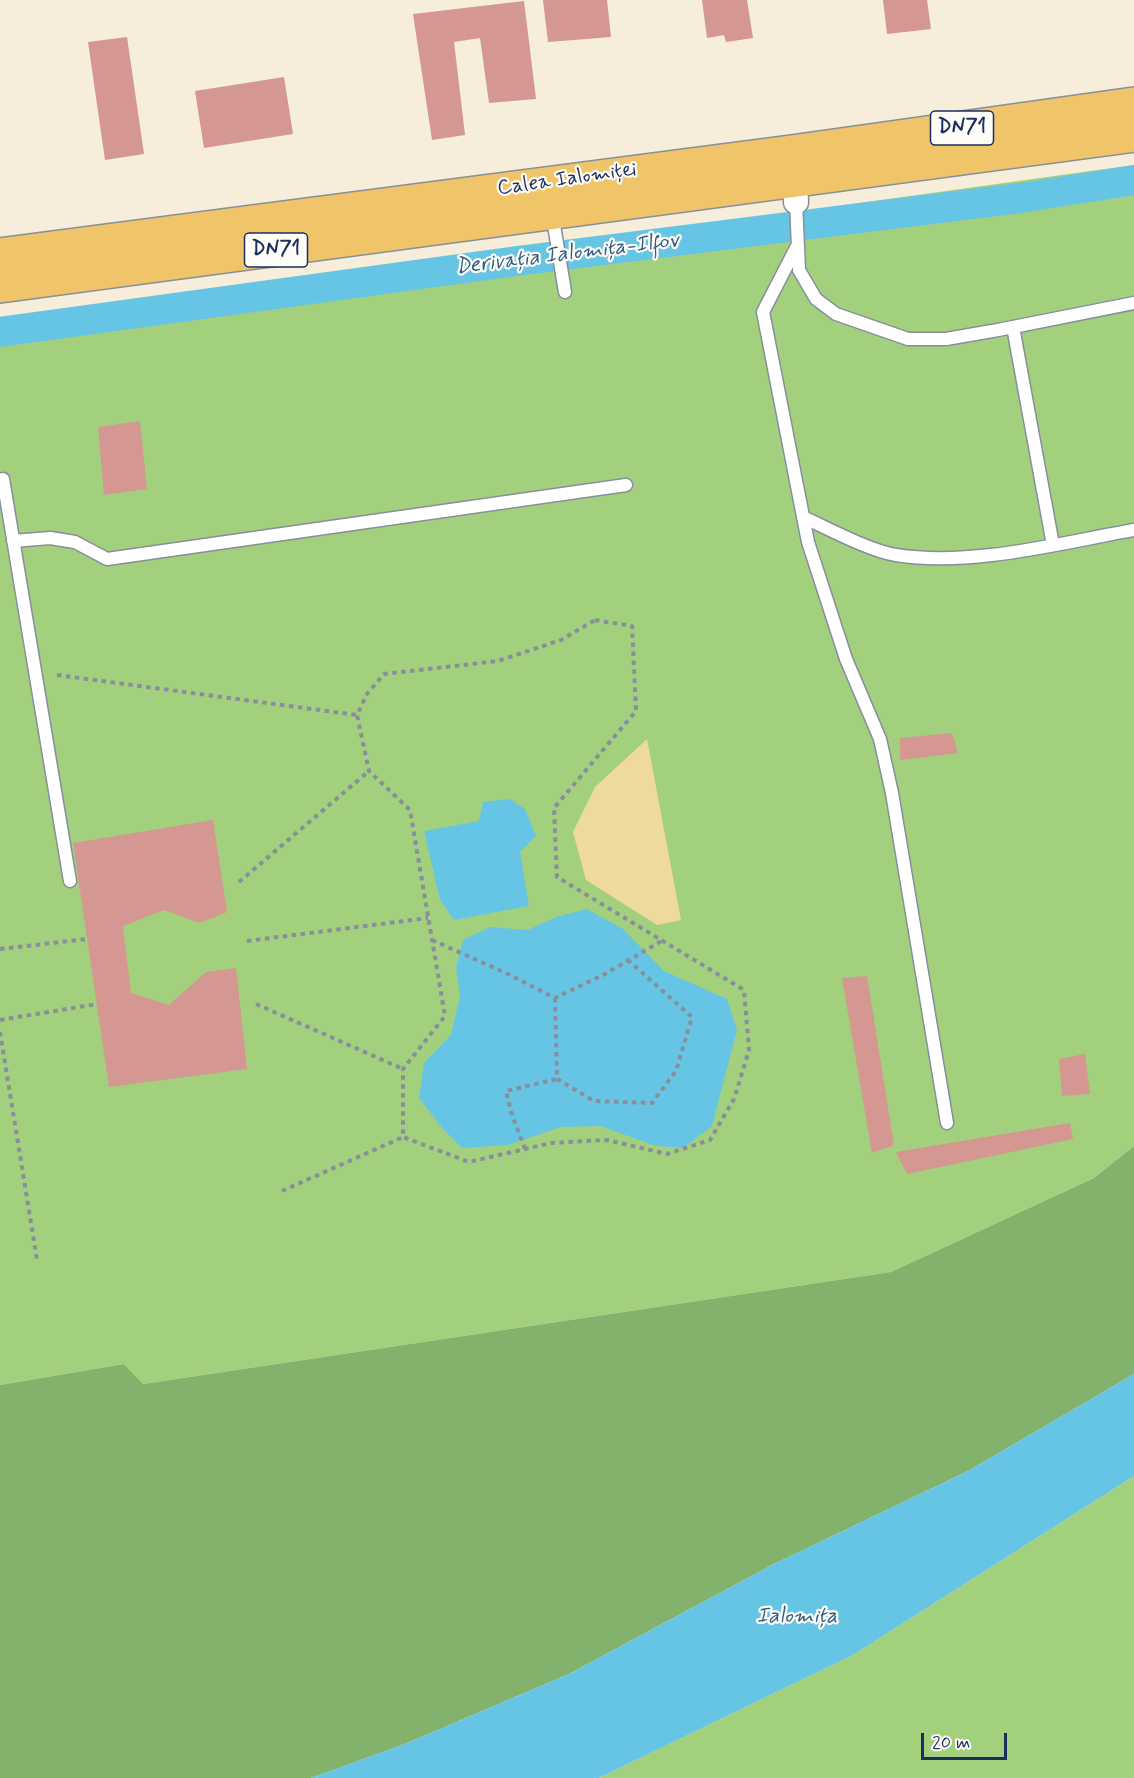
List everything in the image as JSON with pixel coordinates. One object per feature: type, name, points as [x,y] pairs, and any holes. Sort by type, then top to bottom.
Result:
[{"type":"main road","name":"Calea Ialomiței","points":[[0,286],[554,225],[794,173],[1134,104]]},
{"type":"main road","name":"Calea Ialomiței","points":[[0,255],[794,173],[1134,135]]},
{"type":"lane","points":[[794,173],[799,270],[816,299],[836,314],[908,339],[946,339],[1134,303]]},
{"type":"lane","points":[[554,225],[565,292]]},
{"type":"lane","points":[[797,246],[763,312],[808,542],[846,659],[880,740],[892,793],[947,1123]]},
{"type":"lane","points":[[1013,327],[1053,545]]},
{"type":"lane","points":[[0,480],[3,479],[70,881]]},
{"type":"lane","points":[[13,541],[50,538],[75,542],[107,559],[626,485]]},
{"type":"lane","points":[[803,517],[894,555],[938,559],[1009,553],[1134,531]]},
{"type":"path","points":[[282,1191],[404,1137],[470,1162],[551,1143],[607,1140],[667,1154],[710,1140],[734,1099],[749,1050],[744,990],[557,877],[554,808],[636,711],[632,626],[595,620],[561,640],[498,661],[384,674],[367,694],[357,715],[369,771],[410,810],[445,1016],[403,1069],[404,1137]]},
{"type":"path","points":[[35,673],[357,715]]},
{"type":"path","points":[[239,882],[369,771]]},
{"type":"path","points":[[247,941],[429,918]]},
{"type":"path","points":[[0,949],[87,939]]},
{"type":"path","points":[[432,940],[555,998]]},
{"type":"path","points":[[555,998],[605,974],[663,940]]},
{"type":"path","points":[[525,1149],[506,1091],[557,1079],[594,1101],[651,1103],[676,1071],[692,1017],[628,960]]},
{"type":"path","points":[[555,998],[557,1079]]},
{"type":"path","points":[[0,1020],[97,1004]]},
{"type":"path","points":[[256,1004],[403,1069]]},
{"type":"path","points":[[0,1032],[37,1260]]},
{"type":"green space","points":[[1134,165],[1134,1146],[1094,1178],[891,1272],[143,1384],[124,1364],[0,1385],[0,317],[303,280]]},
{"type":"green space","points":[[1134,1146],[1134,1374],[968,1471],[772,1565],[569,1674],[405,1744],[311,1778],[0,1778],[0,1385],[124,1364],[143,1384],[891,1272],[1094,1178]]},
{"type":"green space","points":[[1134,1476],[1134,1778],[599,1778],[853,1655]]},
{"type":"sand","points":[[647,739],[681,920],[657,925],[586,880],[573,832],[595,787]]},
{"type":"water","points":[[510,799],[525,809],[536,836],[520,852],[529,906],[454,920],[440,900],[424,831],[479,821],[483,802]]},
{"type":"water","points":[[587,909],[623,929],[664,971],[727,999],[737,1030],[712,1126],[683,1148],[656,1146],[600,1126],[561,1127],[508,1145],[462,1148],[443,1129],[419,1098],[424,1063],[451,1035],[460,996],[456,968],[463,940],[490,927],[528,930],[556,917]]},
{"type":"water","name":"Ialomița","points":[[1134,1374],[1134,1476],[853,1655],[599,1778],[311,1778],[405,1744],[569,1674],[772,1565],[968,1471]]},
{"type":"building","points":[[543,0],[607,0],[611,37],[548,42]]},
{"type":"building","points":[[702,0],[747,0],[753,38],[726,42],[724,35],[707,38]]},
{"type":"building","points":[[883,0],[927,0],[931,29],[887,34]]},
{"type":"building","points":[[524,1],[536,99],[489,103],[480,38],[454,42],[465,135],[432,140],[413,14]]},
{"type":"building","points":[[127,37],[144,154],[105,160],[88,42]]},
{"type":"building","points":[[284,77],[293,134],[204,148],[195,91]]},
{"type":"building","points":[[140,421],[147,489],[104,495],[98,427]]},
{"type":"building","points":[[952,733],[958,753],[900,760],[900,738]]},
{"type":"building","points":[[213,820],[227,912],[200,923],[164,910],[123,926],[131,993],[169,1005],[206,972],[236,968],[247,1069],[109,1087],[73,843]]},
{"type":"building","points":[[867,976],[894,1145],[872,1153],[842,978]]},
{"type":"building","points":[[1085,1054],[1090,1094],[1062,1096],[1059,1059]]},
{"type":"building","points":[[1070,1123],[1073,1139],[907,1174],[896,1152]]},
{"type":"waterway","name":"Derivația Ialomița-Ilfov","points":[[0,332],[517,261],[1020,198],[1134,180]]}]
